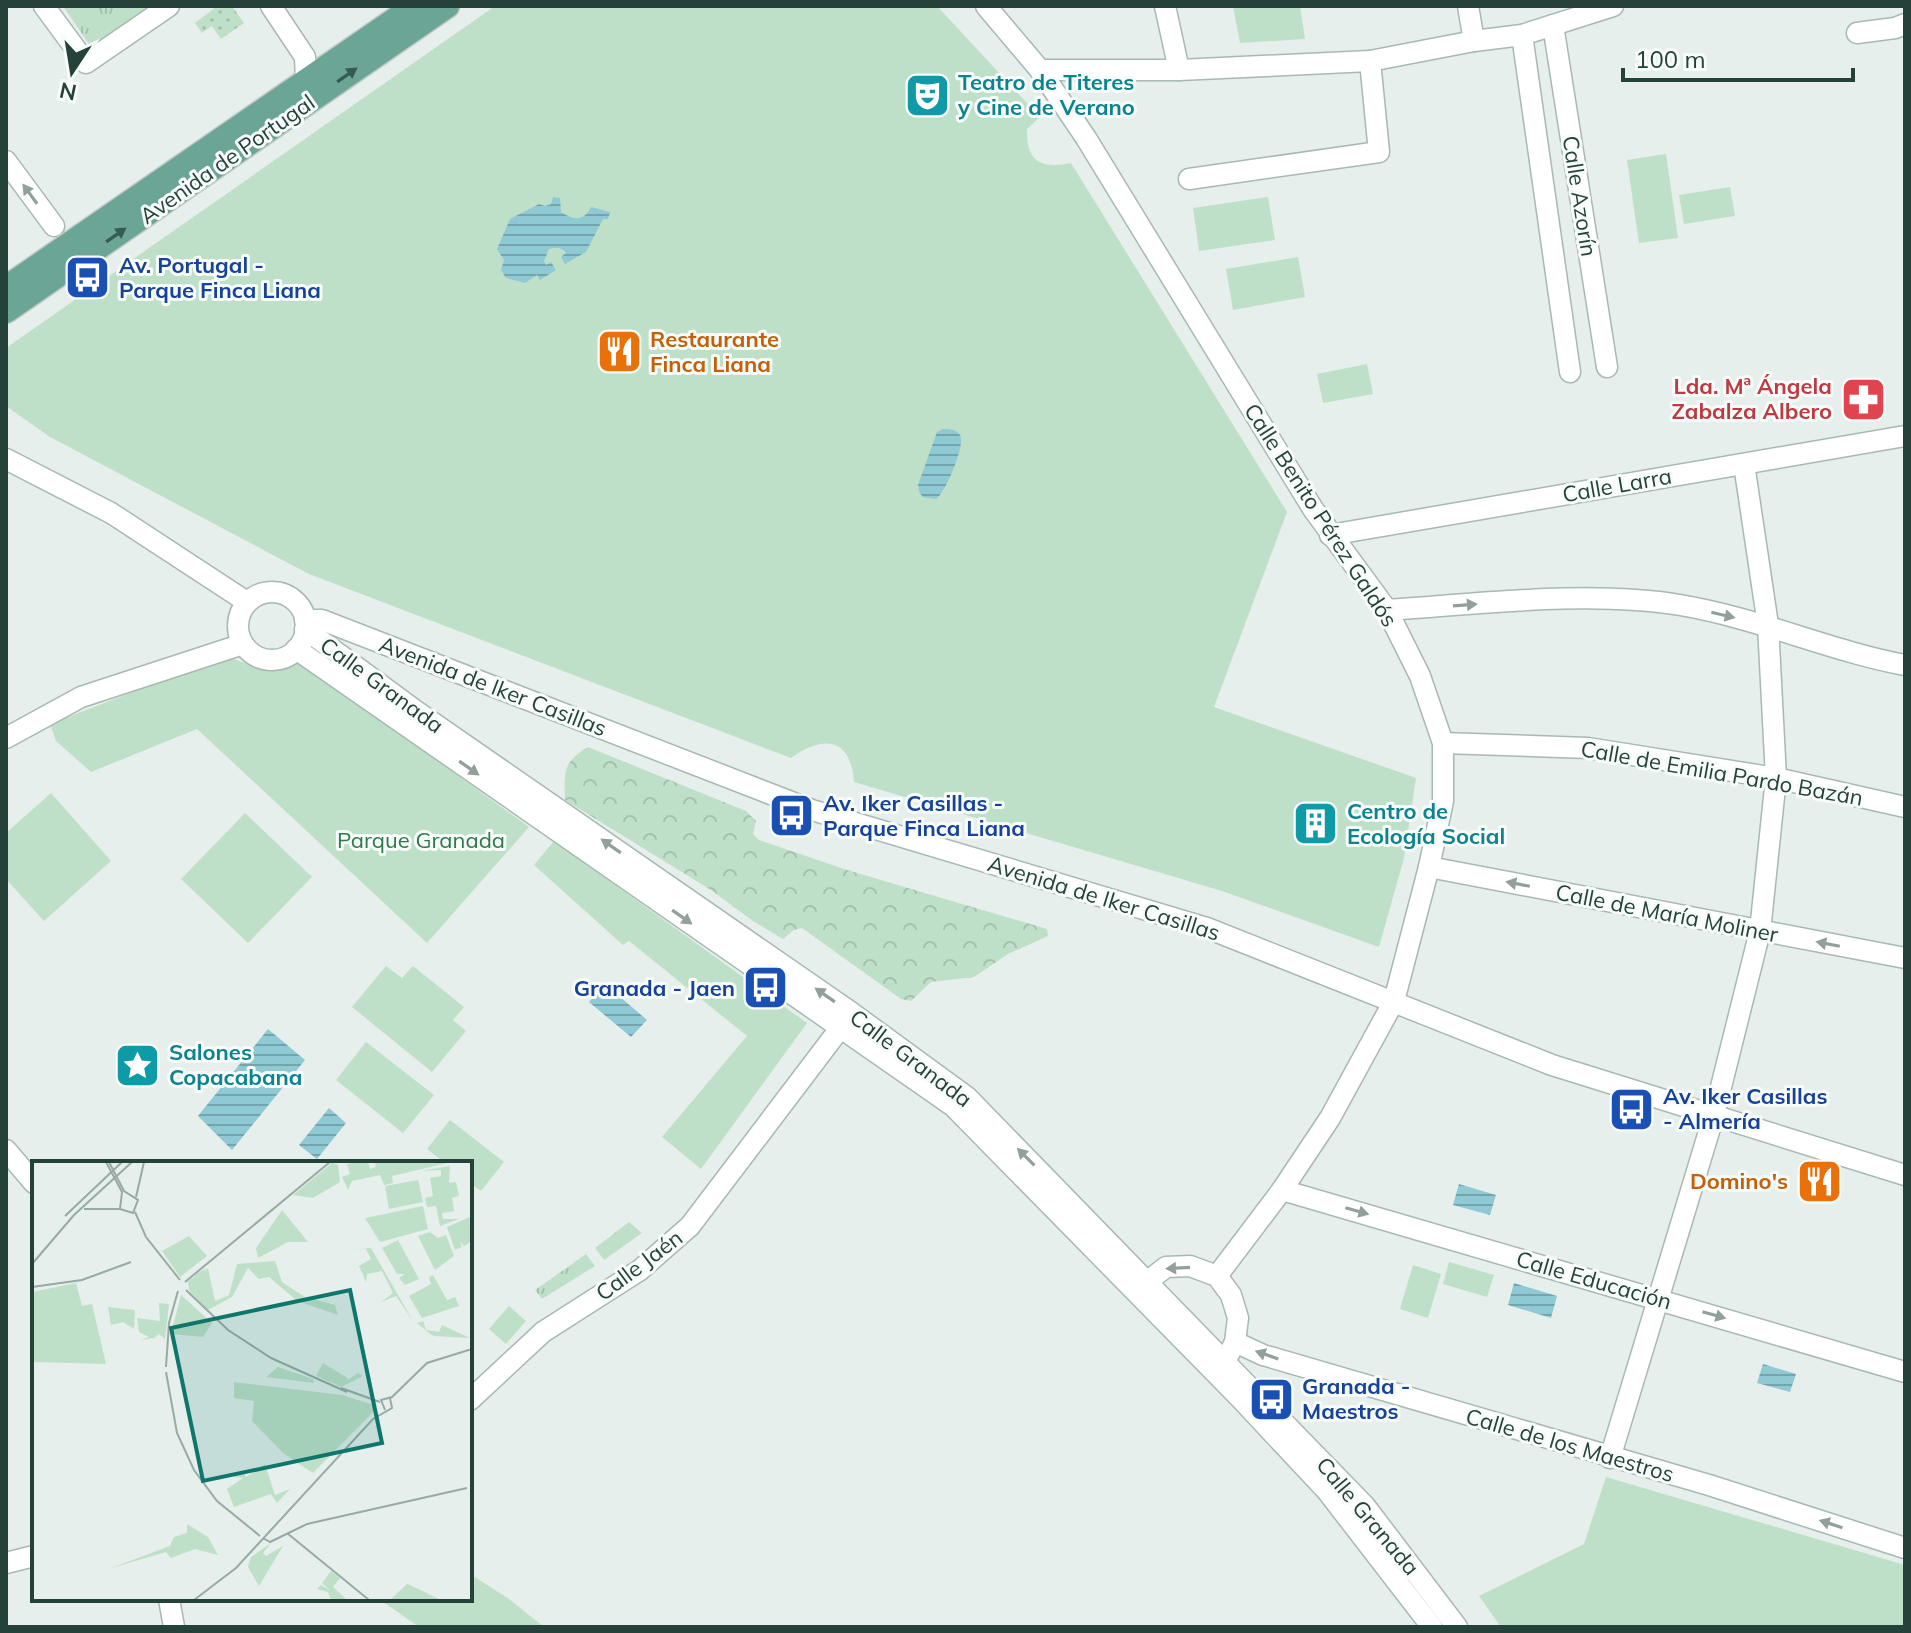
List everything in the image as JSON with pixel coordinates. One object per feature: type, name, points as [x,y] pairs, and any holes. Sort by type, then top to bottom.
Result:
[{"type":"main road","name":"Avenida de Portugal","points":[[6,288],[306,69],[332,63],[415,6]]},
{"type":"main road","name":"Avenida de Portugal","points":[[6,311],[447,6]]},
{"type":"street","points":[[44,6],[86,63],[169,6]]},
{"type":"street","points":[[271,6],[306,69]]},
{"type":"street","name":"Calle Benito Pérez Galdós","points":[[986,6],[1040,70],[1086,138],[1330,535],[1387,610],[1420,676],[1443,743],[1443,801],[1394,1001],[1330,1118],[1282,1190],[1217,1276]]},
{"type":"street","points":[[1165,6],[1179,70]]},
{"type":"street","points":[[1468,6],[1474,41]]},
{"type":"street","points":[[1040,70],[1179,70],[1370,61],[1522,35],[1613,6]]},
{"type":"street","points":[[1857,33],[1905,24]]},
{"type":"street","name":"Calle Azorín","points":[[1553,25],[1607,367]]},
{"type":"street","name":"Calle Azorín","points":[[1522,35],[1570,372]]},
{"type":"street","points":[[1189,179],[1379,152],[1370,61]]},
{"type":"street","points":[[6,161],[54,226]]},
{"type":"street","name":"Calle Larra","points":[[1330,535],[1905,436]]},
{"type":"street","points":[[6,459],[111,513],[247,602]]},
{"type":"street","points":[[1610,1458],[1656,1298],[1714,1115],[1760,931],[1776,778],[1768,625],[1744,464]]},
{"type":"street","points":[[270,592],[282,593],[293,599],[301,609],[305,625],[296,649],[275,659],[262,658],[243,644],[238,622],[247,602],[257,595],[270,592]]},
{"type":"street","points":[[1387,610],[1578,598],[1679,605],[1768,625],[1905,665]]},
{"type":"street","name":"Avenida de Iker Casillas","points":[[305,625],[322,620],[812,810],[1207,928],[1552,1065],[1905,1175]]},
{"type":"street","name":"Calle Granada","points":[[305,625],[416,711],[967,1097],[1327,1491],[1432,1627]]},
{"type":"street","points":[[6,738],[81,697],[243,644]]},
{"type":"street","name":"Calle Granada","points":[[296,649],[953,1106],[1142,1286],[1226,1361],[1365,1506],[1457,1627]]},
{"type":"street","name":"Calle de Emilia Pardo Bazán","points":[[1443,743],[1588,748],[1776,778],[1905,807]]},
{"type":"street","name":"Calle de María Moliner","points":[[1429,867],[1905,958]]},
{"type":"street","name":"Calle Jaén","points":[[472,1398],[543,1332],[640,1270],[690,1226],[841,1027]]},
{"type":"street","points":[[6,1150],[32,1181]]},
{"type":"street","name":"Calle Educación","points":[[1282,1190],[1905,1372]]},
{"type":"street","points":[[1142,1286],[1166,1267],[1190,1266],[1217,1276],[1231,1295],[1238,1318],[1235,1342],[1226,1361]]},
{"type":"street","name":"Calle de los Maestros","points":[[1235,1342],[1263,1355],[1709,1485],[1905,1548]]},
{"type":"street","points":[[6,1563],[32,1556]]},
{"type":"street","points":[[169,1601],[174,1627]]},
{"type":"green space","points":[[63,6],[151,6],[93,50]]},
{"type":"green space","points":[[222,6],[232,6],[244,23],[221,39],[212,26],[202,33],[195,23]]},
{"type":"green space","points":[[495,6],[937,6],[1040,117],[1027,129],[1033,156],[1044,164],[1071,163],[1287,512],[1214,707],[1416,778],[1404,858],[1379,947],[1222,891],[854,782],[847,756],[833,744],[814,746],[791,758],[309,574],[50,437],[6,406],[6,348]]},
{"type":"green space","points":[[1233,6],[1300,6],[1305,39],[1240,43]]},
{"type":"green space","points":[[1666,154],[1678,238],[1639,243],[1627,160]]},
{"type":"green space","points":[[1730,187],[1735,216],[1684,224],[1679,195]]},
{"type":"green space","points":[[1268,197],[1275,240],[1199,251],[1193,208]]},
{"type":"green space","points":[[1298,257],[1305,297],[1233,310],[1226,269]]},
{"type":"green space","points":[[1367,364],[1373,394],[1323,403],[1317,374]]},
{"type":"green space","name":"Parque Granada","points":[[226,656],[273,669],[301,662],[529,827],[427,943],[197,729],[91,772],[56,741],[50,724]]},
{"type":"green space","points":[[588,747],[746,811],[756,821],[753,834],[759,840],[847,870],[1047,929],[1048,936],[1008,954],[974,977],[931,982],[911,1001],[901,999],[802,928],[783,939],[711,890],[565,800],[569,763]]},
{"type":"green space","points":[[51,793],[111,861],[44,921],[6,879],[6,833]]},
{"type":"green space","points":[[245,813],[312,877],[248,943],[181,879]]},
{"type":"green space","points":[[554,841],[807,1023],[701,1169],[662,1137],[747,1036],[629,941],[623,945],[534,865]]},
{"type":"green space","points":[[386,966],[402,978],[413,966],[464,1007],[453,1020],[466,1031],[432,1072],[352,1007]]},
{"type":"green space","points":[[366,1042],[434,1095],[403,1133],[336,1080]]},
{"type":"green space","points":[[450,1120],[504,1162],[481,1191],[472,1184],[472,1161],[442,1161],[427,1149]]},
{"type":"green space","points":[[629,1222],[642,1233],[604,1260],[595,1248]]},
{"type":"green space","points":[[586,1254],[595,1266],[542,1299],[535,1290]]},
{"type":"green space","points":[[1449,1262],[1494,1275],[1487,1297],[1443,1284]]},
{"type":"green space","points":[[1413,1265],[1441,1274],[1428,1318],[1400,1309]]},
{"type":"green space","points":[[509,1306],[526,1321],[506,1344],[489,1329]]},
{"type":"green space","points":[[1606,1477],[1905,1565],[1905,1627],[1501,1627],[1479,1596],[1584,1544]]},
{"type":"green space","points":[[472,1575],[544,1627],[419,1627],[382,1601],[472,1601]]},
{"type":"water","points":[[553,197],[560,198],[561,212],[570,217],[582,217],[591,207],[610,212],[608,219],[603,219],[586,252],[565,264],[561,257],[566,253],[564,251],[549,249],[544,261],[546,265],[551,262],[556,270],[540,280],[537,275],[525,283],[506,278],[501,270],[504,260],[497,249],[510,219],[539,204],[551,204]]},
{"type":"water","points":[[954,430],[960,435],[960,448],[940,495],[936,499],[923,497],[918,485],[937,432]]},
{"type":"water","points":[[605,984],[647,1020],[631,1037],[589,1002]]},
{"type":"water","points":[[268,1029],[305,1060],[232,1150],[198,1116]]},
{"type":"water","points":[[329,1108],[346,1123],[317,1159],[299,1145]]},
{"type":"water","points":[[1459,1184],[1496,1195],[1490,1215],[1453,1205]]},
{"type":"water","points":[[1514,1283],[1557,1296],[1551,1318],[1508,1305]]},
{"type":"water","points":[[1763,1364],[1796,1374],[1790,1392],[1757,1383]]},
{"type":"place","name":"Teatro de Titeres y Cine de Verano","points":[[927,95]]},
{"type":"place","name":"Av. Portugal - Parque Finca Liana","points":[[88,278]]},
{"type":"place","name":"Restaurante Finca Liana","points":[[619,352]]},
{"type":"place","name":"Lda. Mª Ángela Zabalza Albero","points":[[1863,399]]},
{"type":"place","name":"Av. Iker Casillas - Parque Finca Liana","points":[[792,816]]},
{"type":"place","name":"Centro de Ecología Social","points":[[1316,824]]},
{"type":"place","name":"Granada - Jaen","points":[[766,988]]},
{"type":"place","name":"Salones Copacabana","points":[[138,1065]]},
{"type":"place","name":"Av. Iker Casillas - Almería","points":[[1632,1109]]},
{"type":"place","name":"Domino's","points":[[1819,1181]]},
{"type":"place","name":"Granada - Maestros","points":[[1271,1399]]}]
